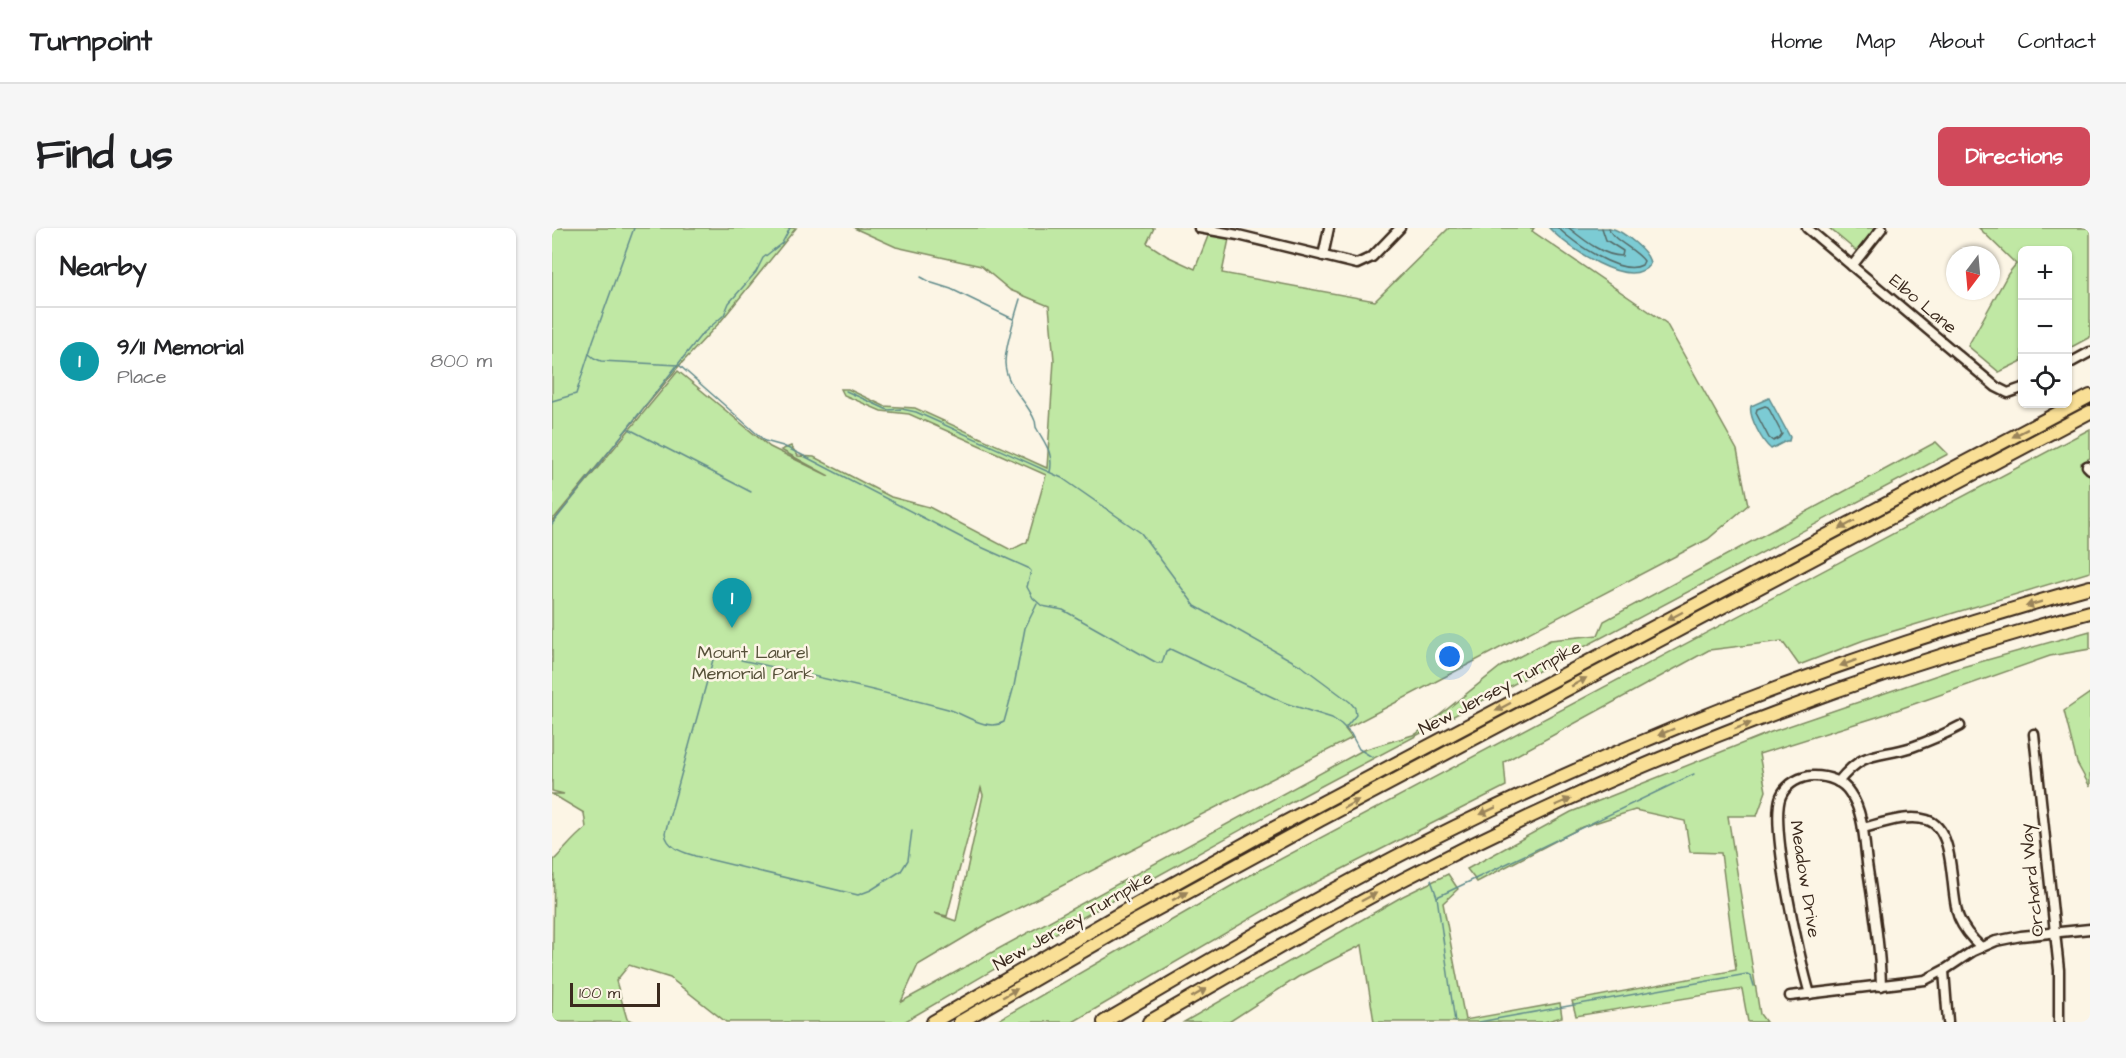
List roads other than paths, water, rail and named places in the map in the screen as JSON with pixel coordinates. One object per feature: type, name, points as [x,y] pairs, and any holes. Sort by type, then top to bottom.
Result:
[{"type":"highway","name":"New Jersey Turnpike","points":[[933,1022],[1084,934],[1246,844],[2090,396]]},
{"type":"highway","name":"New Jersey Turnpike","points":[[960,1022],[1127,925],[1320,820],[2090,412]]},
{"type":"highway","points":[[1104,1022],[1376,868],[1571,773],[1705,716],[1856,660],[2090,587]]},
{"type":"highway","points":[[1149,1022],[1295,937],[1398,882],[1519,822],[1616,778],[1726,733],[1848,688],[1976,645],[2090,612]]},
{"type":"street","points":[[1199,228],[1236,231],[1357,264],[1372,257],[1400,228]]},
{"type":"street","points":[[1323,256],[1329,228]]},
{"type":"street","name":"Elbo Lane","points":[[1807,228],[1996,387],[2008,393],[2018,389]]},
{"type":"street","points":[[1852,266],[1882,228]]},
{"type":"street","points":[[2072,361],[2090,352]]},
{"type":"street","points":[[1881,986],[1877,928],[1863,828],[1851,793],[1838,782],[1851,766],[1859,761],[1914,746],[1960,726]]},
{"type":"street","name":"Orchard Way","points":[[2034,734],[2055,933],[2059,981],[2059,1022]]},
{"type":"street","name":"Meadow Drive","points":[[1810,994],[1801,962],[1785,873],[1778,811],[1785,790],[1800,778],[1818,776],[1838,782]]},
{"type":"street","points":[[1863,828],[1913,819],[1928,820],[1937,826],[1943,835],[1947,851],[1959,918],[1967,934],[1981,947]]},
{"type":"street","points":[[1790,996],[1925,980],[1944,971],[1981,947],[2012,938],[2090,930]]},
{"type":"street","points":[[1944,971],[1948,1022]]},
{"type":"water","points":[[1549,228],[1610,228],[1628,237],[1641,248],[1650,264],[1641,271],[1628,273],[1614,270],[1583,255]]},
{"type":"water","points":[[1769,398],[1790,437],[1789,441],[1771,449],[1757,429],[1751,410],[1751,406]]},
{"type":"waterway","points":[[552,401],[576,394],[634,228]]},
{"type":"waterway","points":[[552,524],[701,335],[724,315],[729,303],[756,272],[763,258],[782,243],[790,228]]},
{"type":"waterway","points":[[921,277],[1013,319]]},
{"type":"waterway","points":[[1020,299],[1007,349],[1006,372],[1031,413],[1036,428],[1048,449],[1051,459],[1050,472]]},
{"type":"waterway","points":[[589,354],[601,361],[679,365],[765,441],[800,454],[972,543],[1028,568],[1031,571],[1027,587],[1033,598],[1042,606],[1063,610],[1157,663],[1162,663],[1166,651],[1170,649],[1285,703],[1332,718],[1351,734],[1359,749],[1372,757]]},
{"type":"waterway","points":[[846,391],[888,410],[902,409],[916,412],[1062,478],[1141,533],[1195,606],[1303,667],[1350,702],[1355,708],[1356,715],[1346,727]]},
{"type":"waterway","points":[[629,429],[751,492]]},
{"type":"waterway","points":[[741,660],[922,702],[948,709],[983,724],[997,725],[1004,722],[1014,686],[1025,628],[1037,604]]},
{"type":"waterway","points":[[726,656],[720,654],[714,656],[665,833],[672,846],[695,856],[858,895],[871,890],[901,871],[908,860],[912,830]]},
{"type":"waterway","points":[[1437,897],[1694,774]]},
{"type":"waterway","points":[[1431,880],[1437,897],[1455,1022]]},
{"type":"waterway","points":[[1479,1022],[1747,974],[1751,976],[1754,986]]},
{"type":"place","name":"9/11 Memorial","points":[[732,628]]},
{"type":"park label","name":"Mount Laurel Memorial Park","points":[[753,662]]}]
